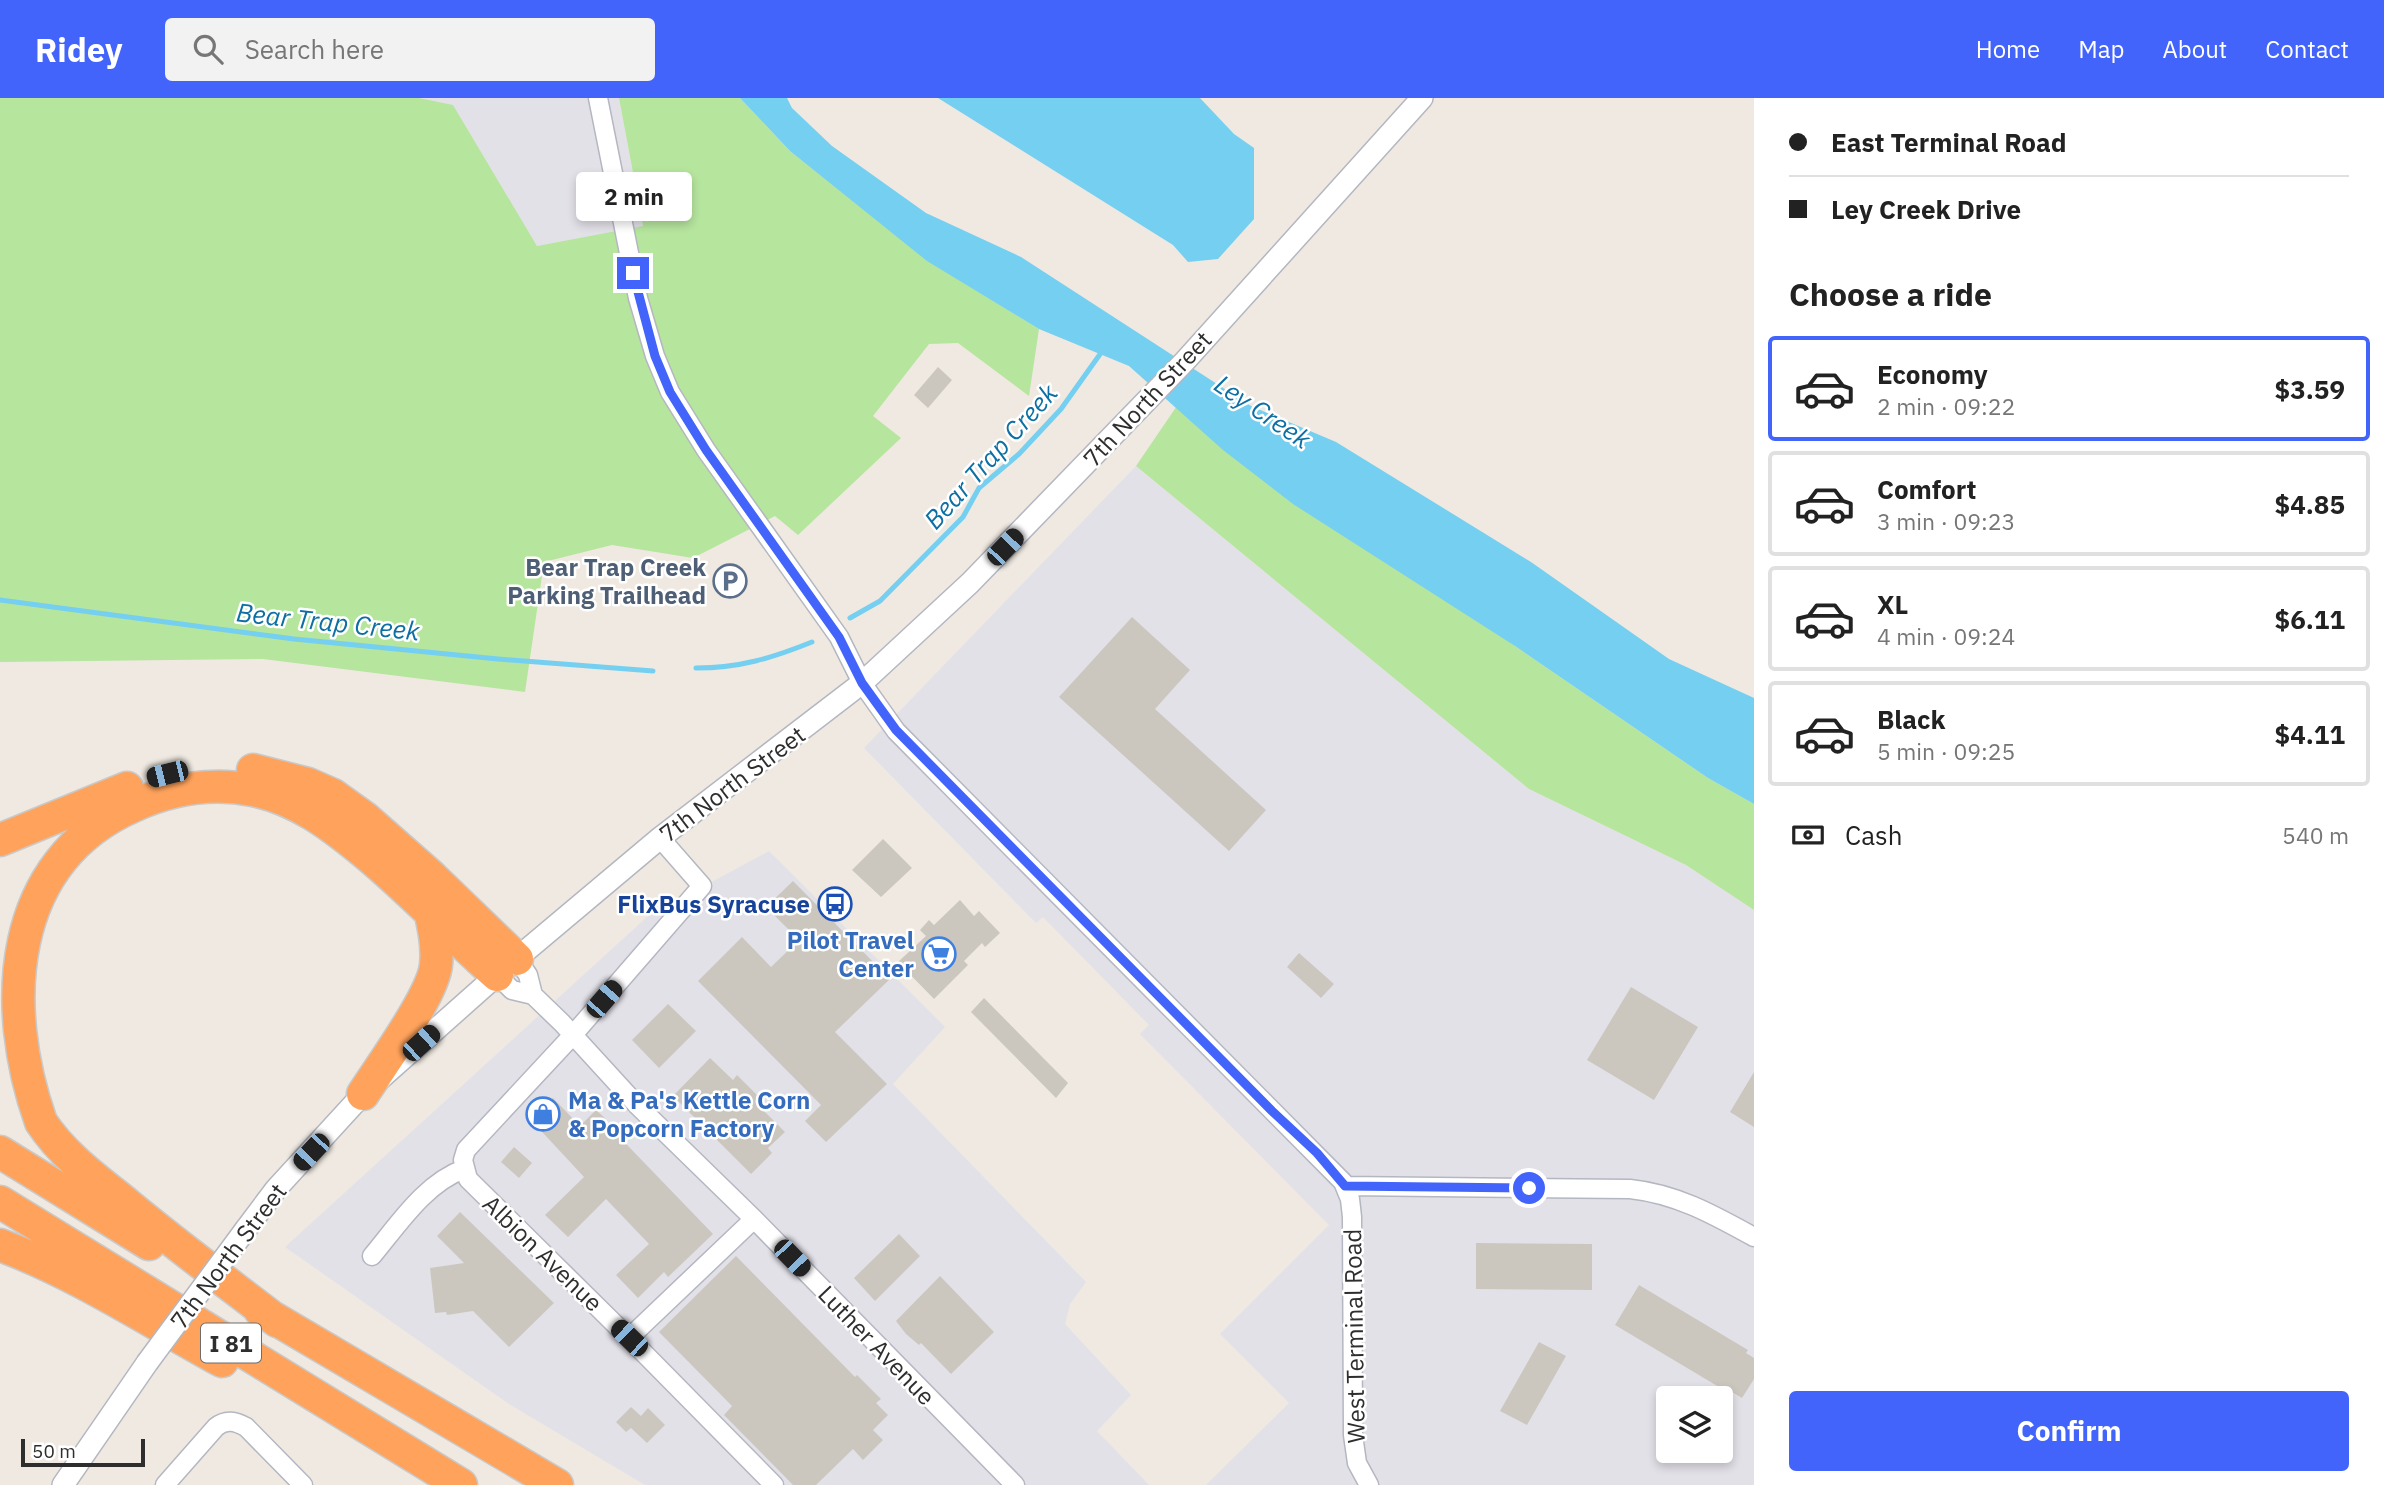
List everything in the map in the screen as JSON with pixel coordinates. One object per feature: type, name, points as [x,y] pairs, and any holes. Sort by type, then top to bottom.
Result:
[{"type":"highway","points":[[0,840],[149,778],[184,770],[227,767],[263,771],[308,784],[333,795],[365,818],[432,877],[507,967]]},
{"type":"highway","points":[[278,1321],[143,1218],[74,1161],[42,1124],[18,1081],[8,1050],[3,1010],[5,974],[20,918],[41,879],[65,850],[107,817],[157,795],[175,790],[214,787],[253,790],[286,800],[326,821],[430,910],[507,967]]},
{"type":"highway","points":[[363,1094],[417,1009],[432,979],[436,965],[436,932],[430,910]]},
{"type":"highway","name":"I 81","points":[[0,1152],[278,1321],[557,1485]]},
{"type":"highway","name":"I 81","points":[[0,1202],[461,1485]]},
{"type":"highway","points":[[0,1245],[25,1254],[96,1290],[453,1485]]},
{"type":"street","points":[[598,98],[638,298],[655,356],[670,392],[706,450],[839,637],[862,683],[896,730],[1272,1111],[1317,1153],[1345,1186],[1654,1191],[1703,1209],[1754,1237]]},
{"type":"street","name":"7th North Street","points":[[64,1485],[147,1363],[276,1189],[363,1094],[507,967],[660,838],[862,683],[971,583],[1185,361],[1422,98]]},
{"type":"street","points":[[372,1256],[445,1176],[464,1169],[466,1150],[572,1036],[702,886],[660,838]]},
{"type":"street","name":"Luther Avenue","points":[[507,967],[528,975],[533,995]]},
{"type":"street","name":"Luther Avenue","points":[[507,967],[512,990],[533,995],[562,1023],[637,1105],[754,1219],[1015,1485]]},
{"type":"street","name":"Albion Avenue","points":[[464,1169],[468,1179],[774,1485]]},
{"type":"street","name":"West Terminal Road","points":[[1345,1186],[1352,1217],[1353,1435],[1357,1463],[1369,1485]]},
{"type":"street","points":[[629,1338],[754,1219]]},
{"type":"street","points":[[165,1485],[216,1427],[222,1422],[235,1421],[246,1427],[303,1485]]},
{"type":"shaded area","points":[[419,98],[619,98],[643,227],[537,246],[453,106]]},
{"type":"shaded area","points":[[1136,466],[1529,789],[1686,865],[1754,910],[1754,1485],[1206,1485],[1289,1403],[1220,1334],[1329,1225],[1140,1034],[1149,1025],[1043,917],[1036,923],[864,748]]},
{"type":"shaded area","points":[[769,851],[945,1027],[893,1084],[1086,1282],[1070,1304],[1065,1324],[1131,1395],[1097,1431],[1149,1485],[645,1485],[509,1404],[285,1247],[647,917]]},
{"type":"green space","points":[[0,98],[419,98],[453,105],[537,246],[643,226],[619,98],[740,98],[790,151],[927,260],[1039,329],[1029,396],[958,343],[929,344],[873,416],[901,438],[798,535],[775,516],[693,558],[612,545],[544,562],[525,692],[263,659],[0,662]]},
{"type":"green space","points":[[1183,397],[1515,646],[1708,778],[1754,804],[1754,910],[1686,865],[1529,789],[1136,466]]},
{"type":"water","points":[[740,98],[787,98],[792,108],[832,146],[926,213],[1021,257],[1251,406],[1336,442],[1531,562],[1669,659],[1754,698],[1754,804],[1708,778],[1515,646],[1293,504],[1223,450],[1129,366],[1039,329],[927,261],[790,151]]},
{"type":"water","points":[[938,98],[1200,98],[1234,134],[1254,148],[1254,219],[1218,259],[1188,262],[1173,245]]},
{"type":"building","points":[[938,367],[952,380],[928,408],[914,395]]},
{"type":"building","points":[[1132,617],[1190,670],[1155,709],[1266,810],[1229,851],[1059,697]]},
{"type":"building","points":[[883,839],[912,868],[881,897],[852,870]]},
{"type":"building","points":[[793,881],[890,979],[835,1032],[887,1084],[826,1142],[805,1121],[821,1105],[698,981],[742,937],[771,967],[799,940],[766,907]]},
{"type":"building","name":"Pilot Travel Center","points":[[960,900],[974,916],[979,911],[1000,933],[985,947],[982,943],[964,961],[968,965],[934,999],[898,962],[926,936],[920,930],[929,920],[934,925]]},
{"type":"building","points":[[1299,953],[1334,984],[1321,998],[1287,967]]},
{"type":"building","points":[[1631,987],[1698,1027],[1654,1100],[1587,1060]]},
{"type":"building","points":[[984,998],[1068,1083],[1056,1098],[971,1012]]},
{"type":"building","points":[[668,1004],[696,1031],[659,1068],[632,1040]]},
{"type":"building","points":[[710,1058],[733,1080],[737,1075],[760,1098],[755,1102],[785,1132],[768,1148],[772,1153],[751,1174],[673,1096]]},
{"type":"building","points":[[1754,1072],[1754,1127],[1730,1112]]},
{"type":"building","points":[[553,1098],[580,1126],[596,1110],[713,1234],[668,1277],[664,1272],[638,1298],[616,1275],[649,1244],[606,1199],[568,1237],[545,1215],[584,1177],[531,1120]]},
{"type":"building","points":[[514,1147],[532,1163],[519,1178],[501,1162]]},
{"type":"building","points":[[460,1212],[554,1303],[509,1347],[473,1311],[447,1315],[446,1312],[435,1313],[430,1268],[464,1263],[437,1236]]},
{"type":"building","points":[[899,1234],[920,1256],[875,1301],[854,1278]]},
{"type":"building","points":[[1476,1243],[1592,1244],[1592,1290],[1476,1289]]},
{"type":"building","points":[[736,1256],[855,1377],[857,1375],[881,1399],[876,1403],[888,1415],[873,1430],[883,1440],[863,1460],[853,1449],[816,1485],[793,1485],[724,1415],[732,1406],[659,1332]]},
{"type":"building","points":[[940,1276],[994,1332],[951,1374],[921,1343],[919,1345],[906,1334],[896,1321]]},
{"type":"building","points":[[1639,1285],[1748,1350],[1746,1353],[1754,1358],[1754,1379],[1742,1398],[1733,1393],[1733,1386],[1717,1386],[1615,1325]]},
{"type":"building","points":[[1539,1342],[1566,1356],[1527,1425],[1500,1411]]},
{"type":"building","points":[[631,1407],[641,1416],[648,1408],[665,1425],[647,1443],[631,1428],[626,1432],[616,1422]]},
{"type":"waterway","name":"Bear Trap Creek","points":[[850,618],[880,601],[963,517],[979,488],[1019,454],[1061,409],[1103,350]]},
{"type":"waterway","name":"Bear Trap Creek","points":[[0,600],[294,639],[653,671]]},
{"type":"waterway","name":"Bear Trap Creek","points":[[696,668],[756,661],[812,642]]},
{"type":"place","name":"Bear Trap Creek Parking Trailhead","points":[[730,581]]},
{"type":"place","name":"FlixBus Syracuse","points":[[835,904]]},
{"type":"place","name":"Pilot Travel Center","points":[[939,954]]},
{"type":"place","name":"Ma & Pa's Kettle Corn & Popcorn Factory","points":[[543,1114]]},
{"type":"route","points":[[633,273],[655,356],[670,392],[706,450],[839,637],[862,683],[896,730],[1272,1111],[1317,1153],[1345,1186],[1529,1188]]},
{"type":"water label","name":"Ley Creek","points":[[1263,411]]}]
